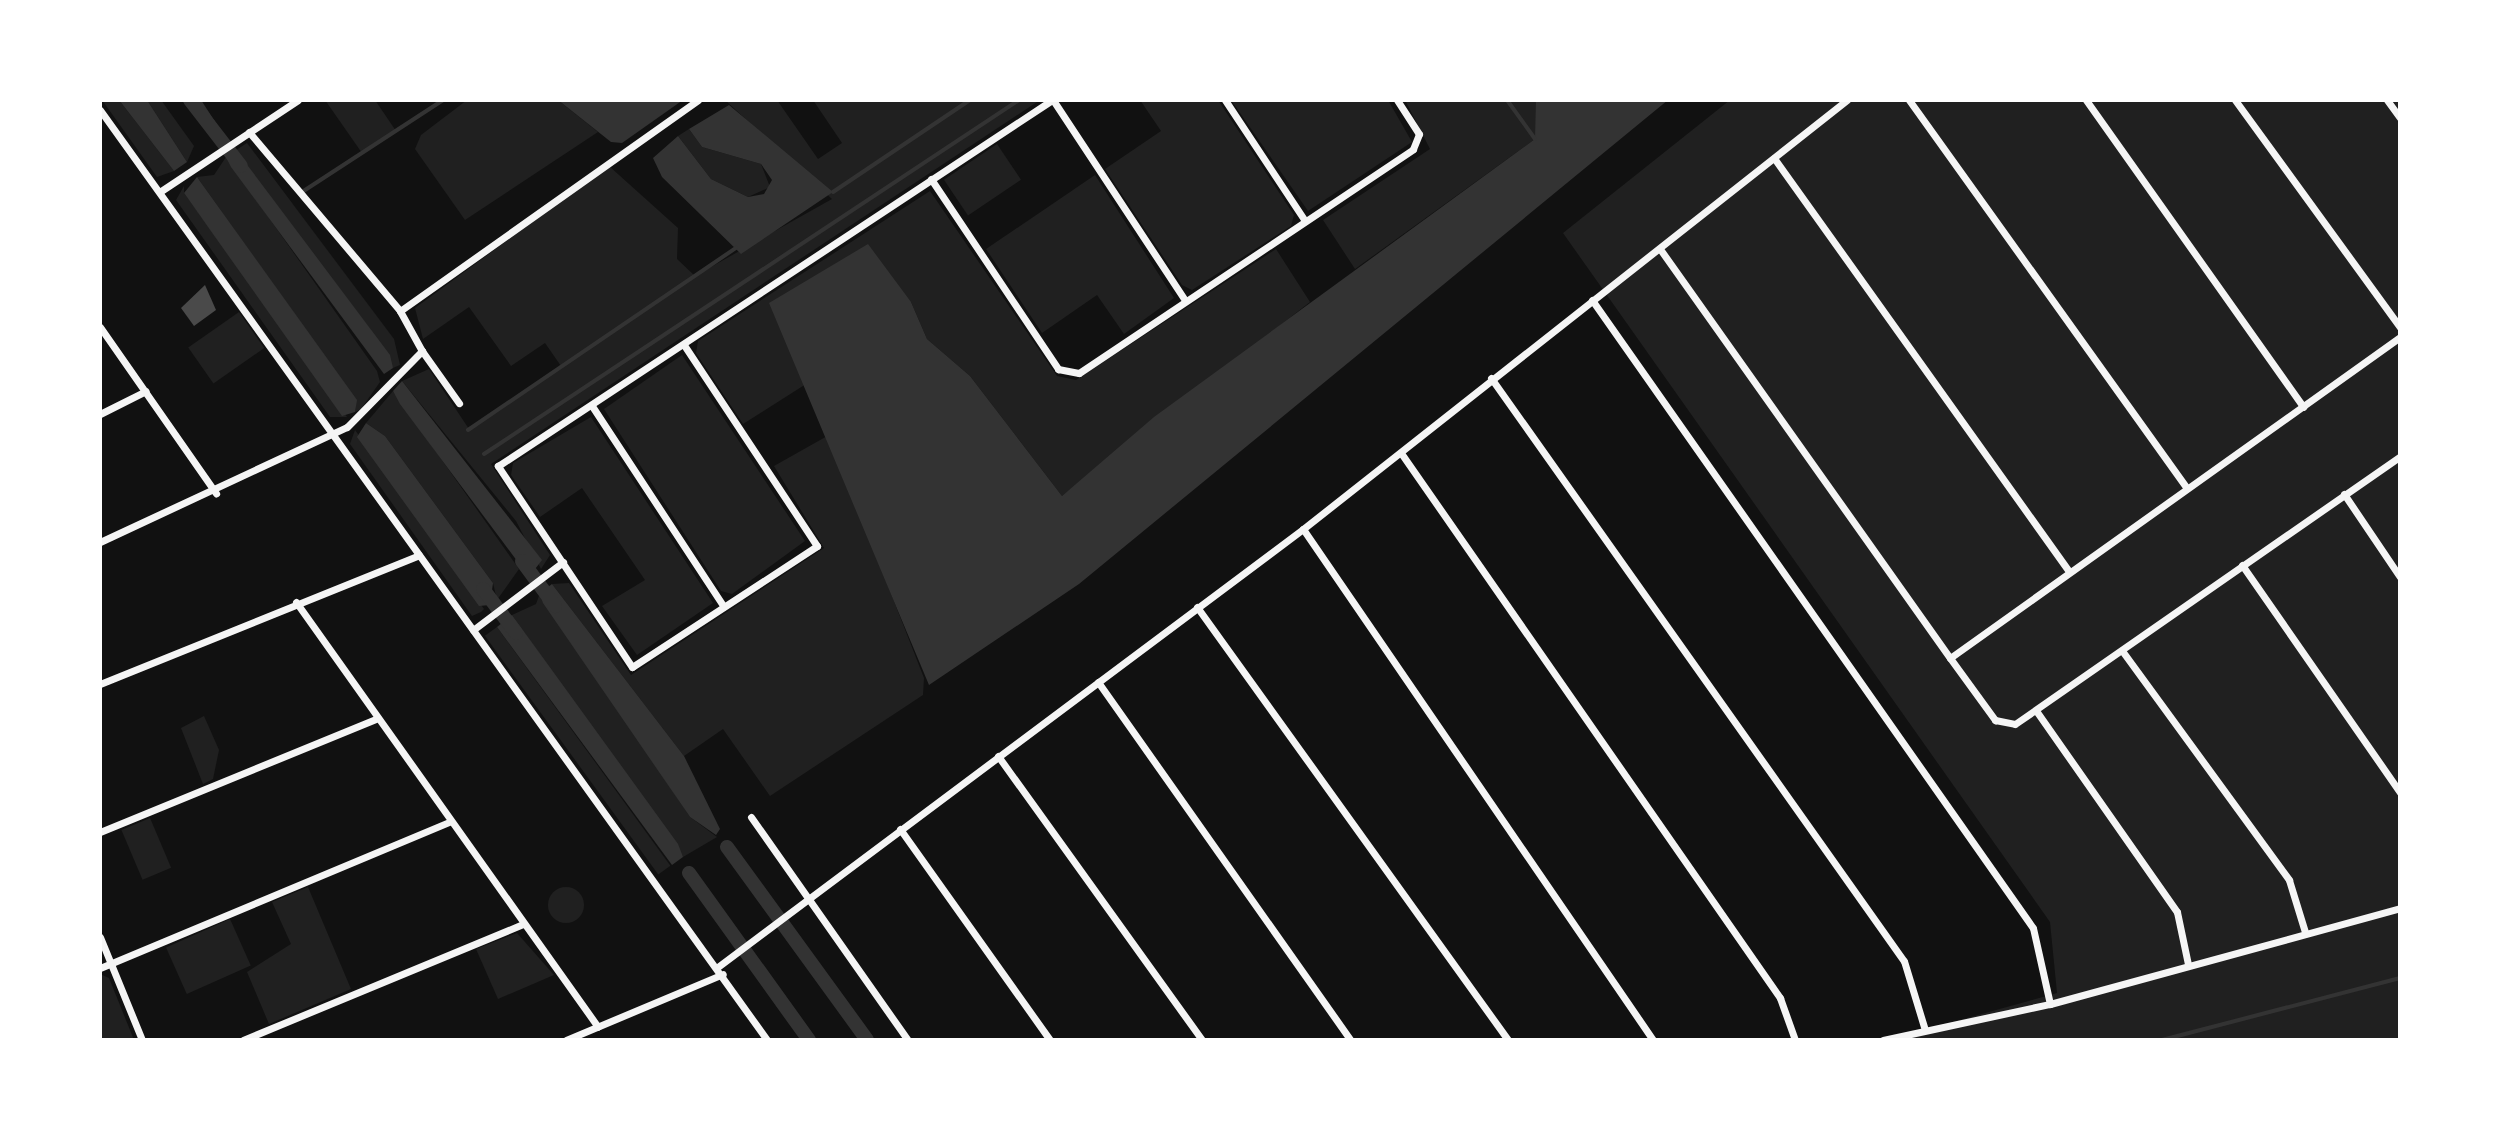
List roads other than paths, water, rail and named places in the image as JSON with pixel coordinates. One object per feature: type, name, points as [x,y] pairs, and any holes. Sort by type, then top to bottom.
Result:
[{"type":"street","points":[[161,191],[298,100]]},
{"type":"street","points":[[400,311],[698,100]]},
{"type":"street","points":[[684,345],[817,546],[632,667],[498,466],[1052,100],[1185,300]]},
{"type":"street","points":[[1225,100],[1305,221]]},
{"type":"street","points":[[931,179],[1068,374],[1079,373],[1420,142],[1397,100]]},
{"type":"street","points":[[566,1040],[722,967],[808,897],[1303,529],[1847,100]]},
{"type":"street","points":[[1909,100],[2187,488]]},
{"type":"street","points":[[2086,100],[2303,407]]},
{"type":"street","points":[[2235,100],[2400,327]]},
{"type":"street","points":[[2387,100],[2400,118]]},
{"type":"street","points":[[100,110],[473,630],[722,967],[767,1040]]},
{"type":"street","points":[[249,132],[400,311],[422,351],[459,403]]},
{"type":"street","points":[[1774,158],[2068,570]]},
{"type":"street","points":[[1660,249],[1995,720],[2015,724],[2037,712],[2400,456]]},
{"type":"street","points":[[1592,300],[2033,928],[2050,1004]]},
{"type":"street","points":[[100,327],[216,493]]},
{"type":"street","points":[[1950,658],[2068,570],[2400,337]]},
{"type":"street","points":[[100,542],[216,493],[334,437],[365,411],[422,351]]},
{"type":"street","points":[[1491,378],[1904,961],[1925,1030]]},
{"type":"street","points":[[100,414],[146,391]]},
{"type":"street","points":[[592,406],[724,607]]},
{"type":"street","points":[[1401,453],[1780,998],[1795,1040]]},
{"type":"street","points":[[2344,494],[2400,577]]},
{"type":"street","points":[[1303,529],[1653,1040]]},
{"type":"street","points":[[100,684],[296,602],[419,555]]},
{"type":"street","points":[[473,630],[563,562]]},
{"type":"street","points":[[2242,565],[2400,792]]},
{"type":"street","points":[[296,602],[449,822],[598,1027]]},
{"type":"street","points":[[1197,607],[1508,1040]]},
{"type":"street","points":[[2123,652],[2289,880],[2305,932]]},
{"type":"street","points":[[1098,682],[1351,1040]]},
{"type":"street","points":[[2037,712],[2177,912],[2188,964]]},
{"type":"street","points":[[100,832],[376,719]]},
{"type":"street","points":[[998,756],[1202,1040]]},
{"type":"street","points":[[751,817],[908,1040]]},
{"type":"street","points":[[100,968],[449,822]]},
{"type":"street","points":[[900,829],[1050,1040]]},
{"type":"street","points":[[1883,1040],[2050,1004],[2400,908]]},
{"type":"street","points":[[243,1040],[523,924]]},
{"type":"street","points":[[100,937],[142,1040]]},
{"type":"waterway","points":[[190,100],[241,166]]},
{"type":"waterway","points":[[302,192],[443,100]]},
{"type":"waterway","points":[[833,192],[970,100]]},
{"type":"waterway","points":[[484,454],[1019,100]]},
{"type":"waterway","points":[[1507,100],[1535,139]]},
{"type":"waterway","points":[[468,430],[736,248]]},
{"type":"waterway","points":[[522,561],[555,606]]},
{"type":"waterway","points":[[483,589],[516,633]]},
{"type":"waterway","points":[[727,847],[867,1040]]},
{"type":"waterway","points":[[689,873],[809,1040]]},
{"type":"waterway","points":[[2162,1040],[2400,978]]}]
